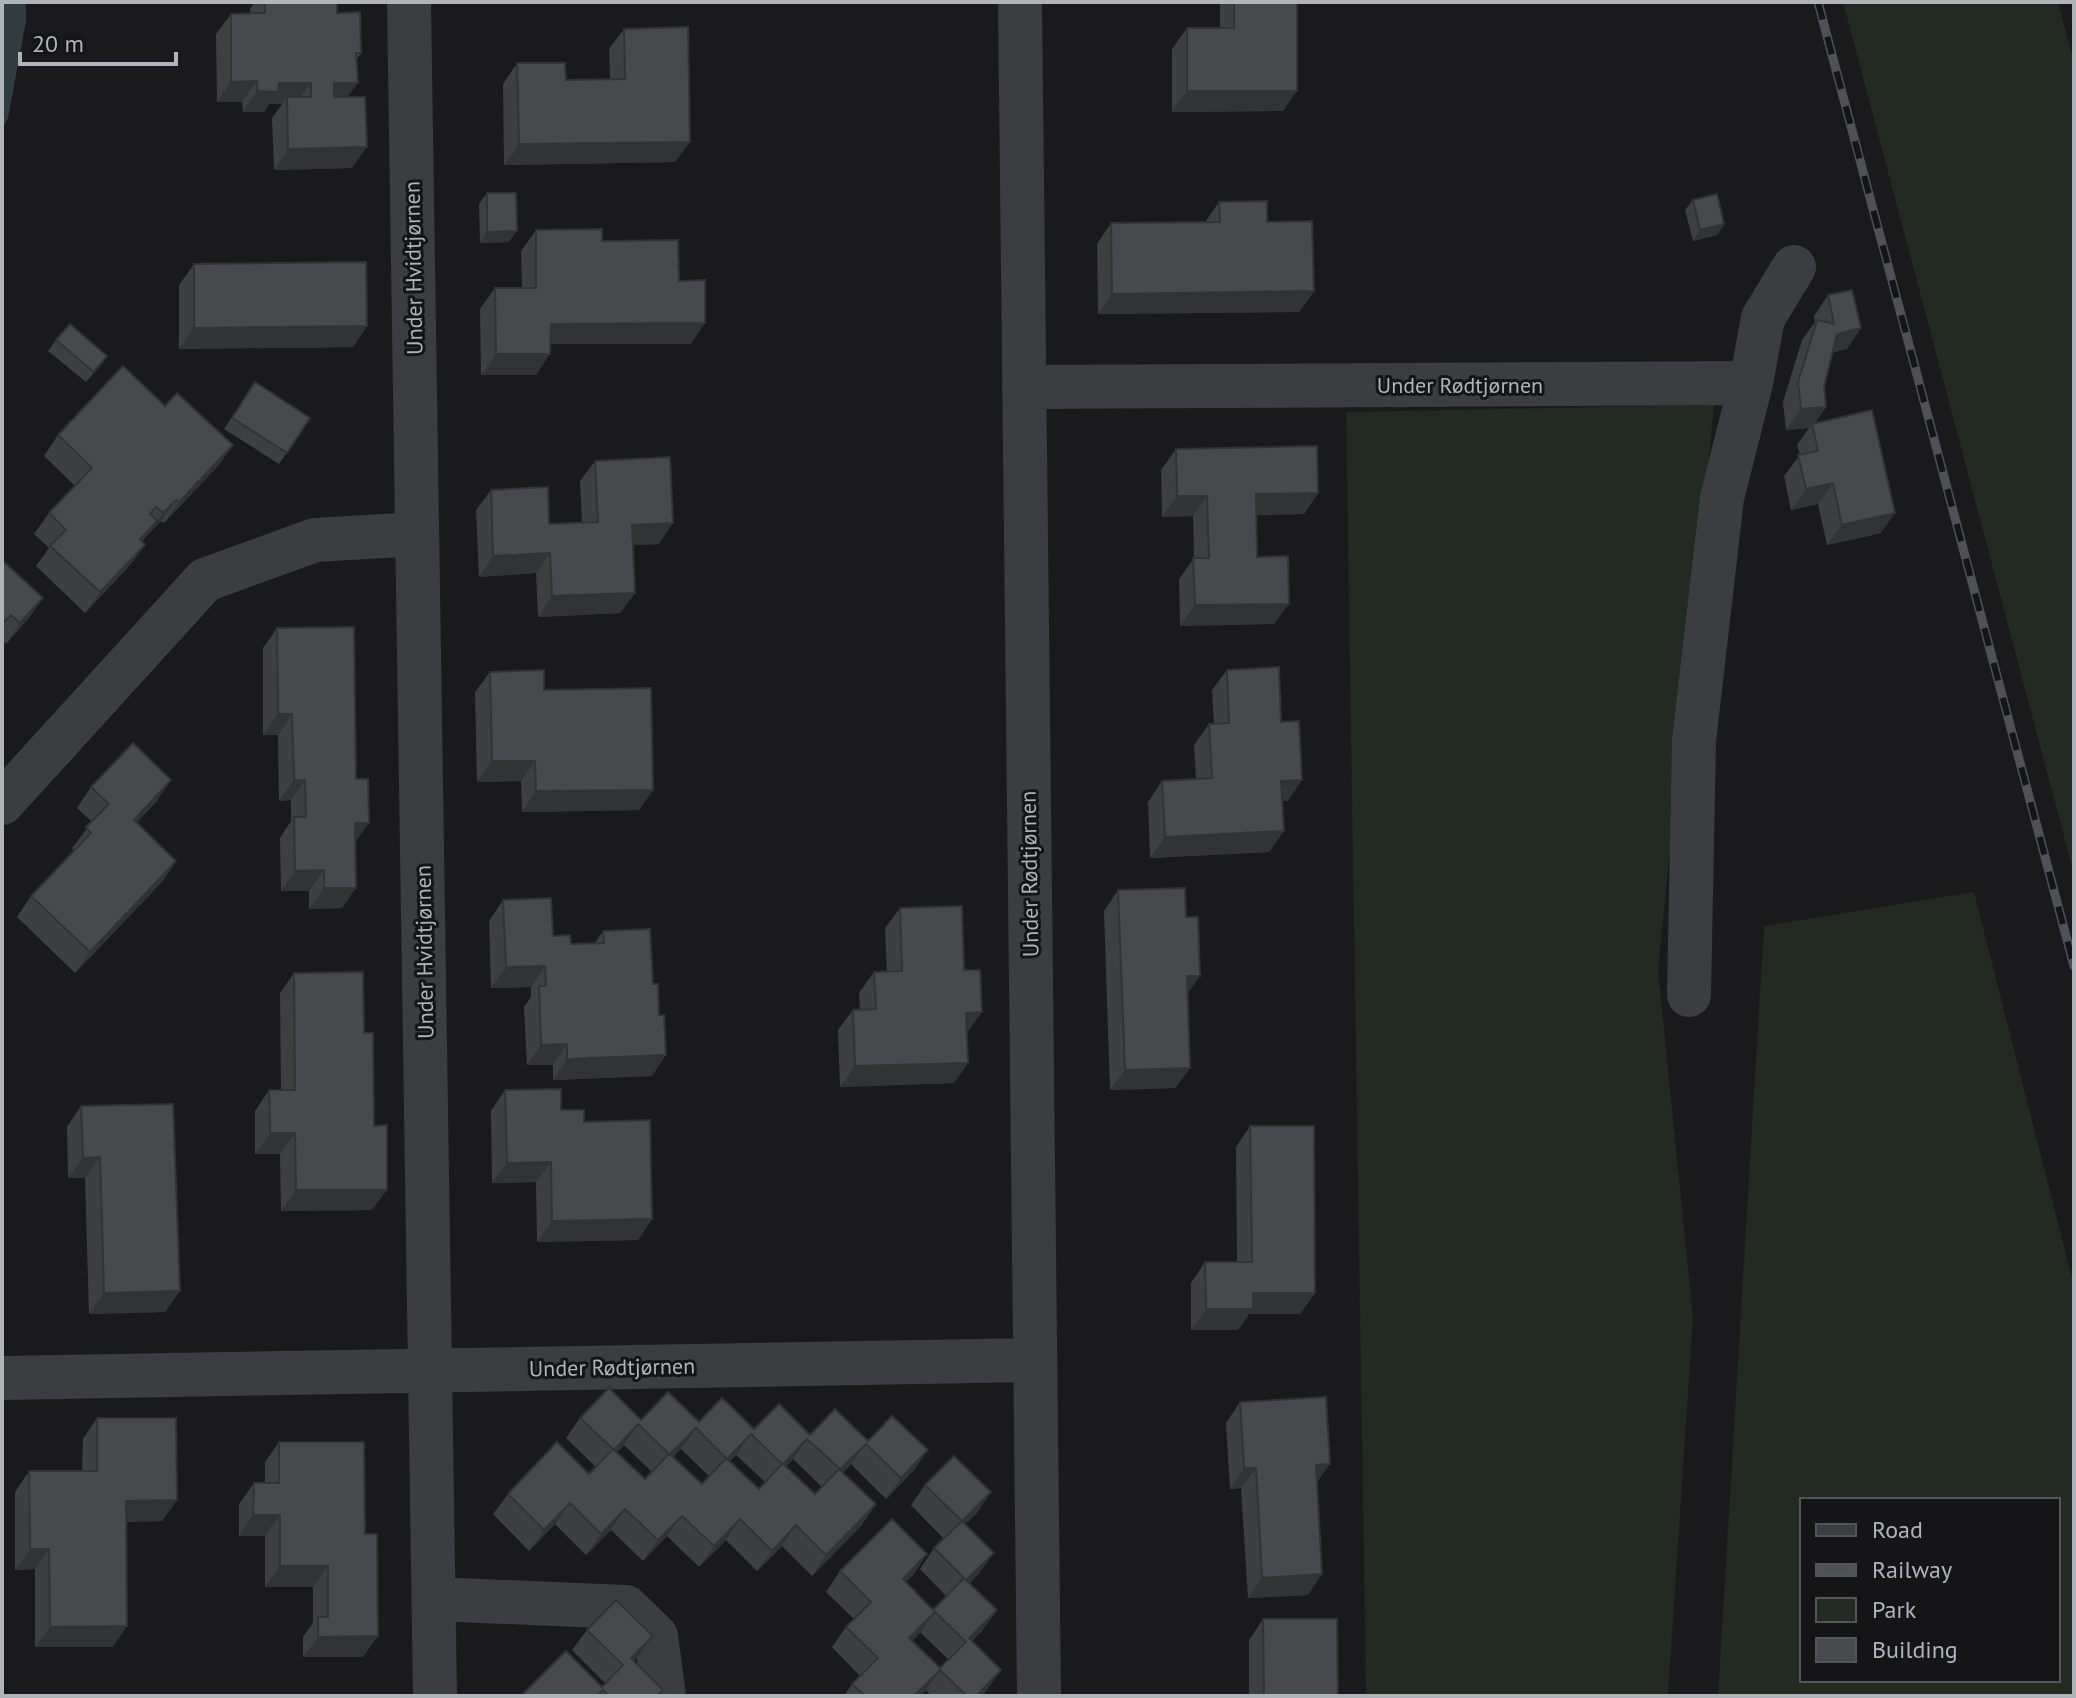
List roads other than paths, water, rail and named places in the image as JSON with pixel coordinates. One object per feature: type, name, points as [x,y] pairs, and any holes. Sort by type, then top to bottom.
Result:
[{"type":"street","name":"Under Hvidtjørnen","points":[[409,2],[435,1696]]},
{"type":"street","name":"Under Rødtjørnen","points":[[1020,2],[1039,1696]]},
{"type":"street","points":[[1689,995],[1694,741],[1722,498],[1751,383],[1763,318],[1794,267]]},
{"type":"street","name":"Under Rødtjørnen","points":[[1024,387],[1751,383]]},
{"type":"street","points":[[2,803],[205,580],[315,540],[417,534]]},
{"type":"street","name":"Under Rødtjørnen","points":[[430,1370],[1035,1360]]},
{"type":"street","points":[[2,1378],[430,1370]]},
{"type":"street","points":[[434,1599],[626,1607],[656,1636],[664,1696]]},
{"type":"railway","points":[[1818,2],[2074,966]]}]
